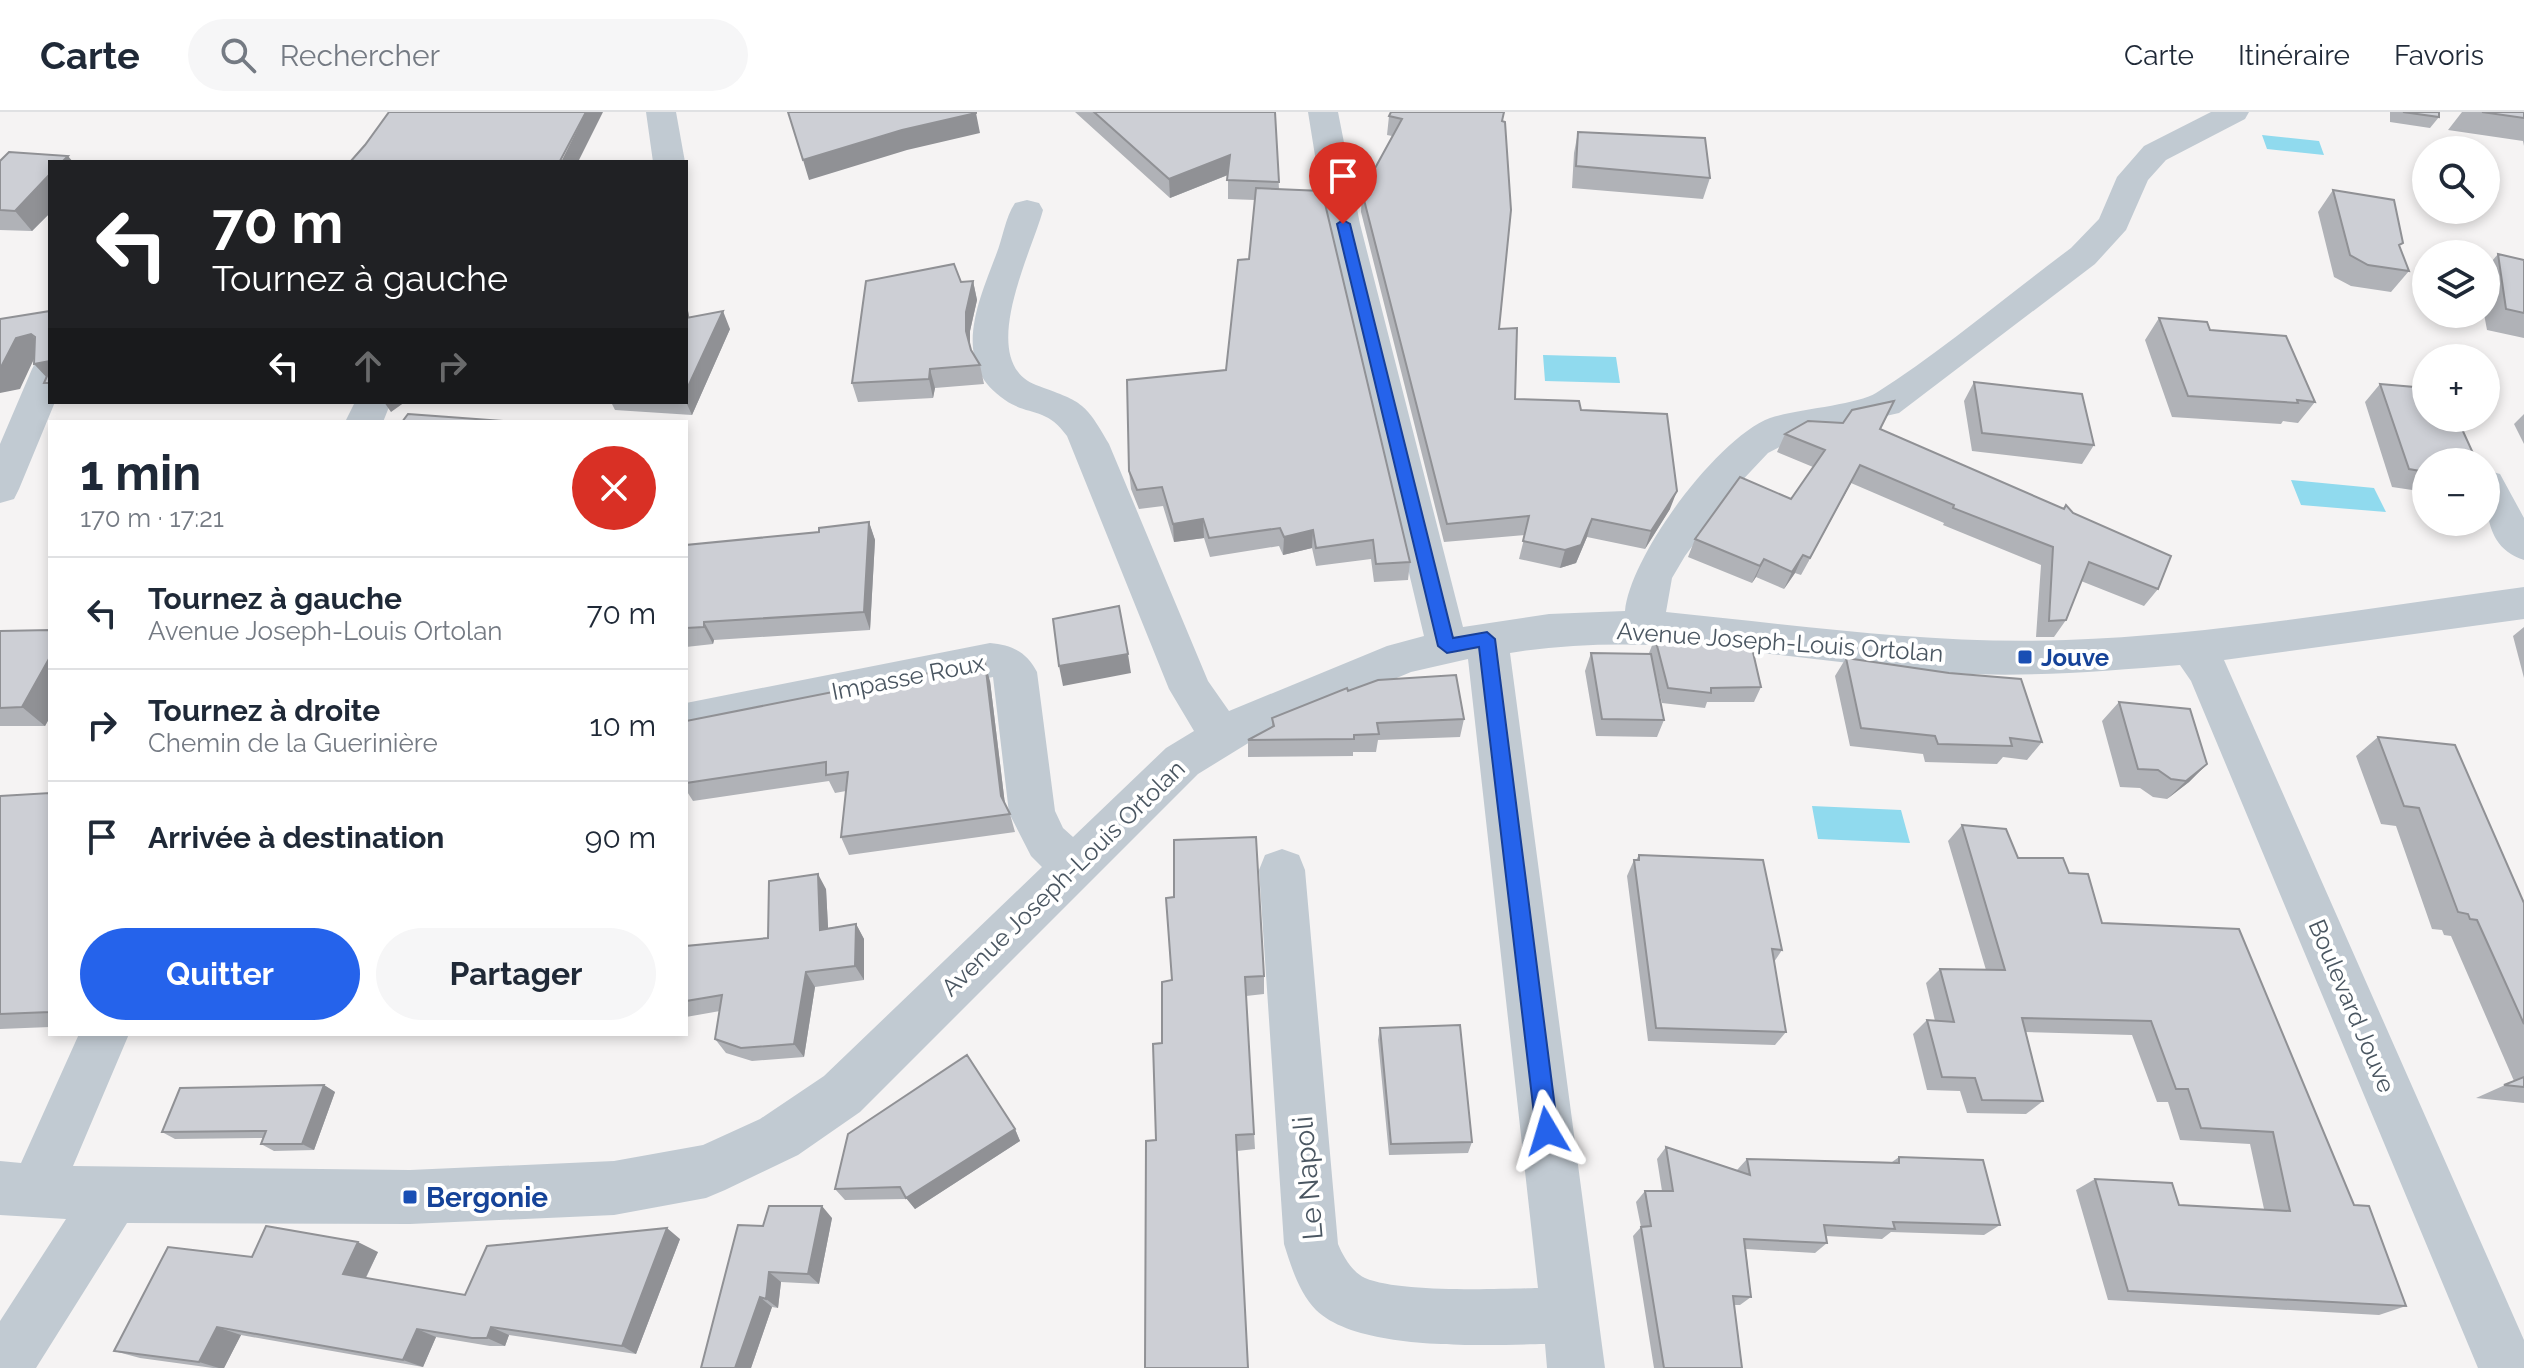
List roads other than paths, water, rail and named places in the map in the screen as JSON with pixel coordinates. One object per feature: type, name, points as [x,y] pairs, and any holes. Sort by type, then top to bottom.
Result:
[{"type":"street","points":[[661,112],[669,160]]},
{"type":"street","points":[[1323,112],[1343,224],[1467,643],[1576,1368]]},
{"type":"street","points":[[1645,627],[1648,590],[1661,562],[1739,454],[1779,429],[1860,413],[1897,396],[2083,256],[2114,223],[2133,177],[2155,153],[2234,112]]},
{"type":"street","points":[[1027,210],[992,308],[989,351],[1009,385],[1029,396],[1061,406],[1079,424],[1090,444],[1190,689],[1221,735]]},
{"type":"street","points":[[0,489],[48,374]]},
{"type":"street","points":[[2500,509],[2511,530],[2524,545]]},
{"type":"street","name":"Avenue Joseph-Louis Ortolan","points":[[18,1190],[113,1196],[441,1196],[614,1188],[706,1171],[779,1137],[842,1094],[1161,778],[1221,735],[1363,673],[1467,643],[1549,630],[1645,627],[1993,657],[2065,657],[2191,648],[2524,603]]},
{"type":"street","name":"Boulevard Jouve","points":[[2191,648],[2209,673],[2507,1368]]},
{"type":"street","name":"Impasse Roux","points":[[688,721],[990,660],[1003,661],[1016,672],[1032,813],[1047,842],[1072,866]]},
{"type":"street","name":"Le Napoli","points":[[1282,870],[1311,1244],[1320,1271],[1331,1287],[1348,1300],[1369,1308],[1470,1316],[1570,1316]]},
{"type":"street","points":[[18,1190],[103,1036]]},
{"type":"street","points":[[3,1368],[113,1196]]},
{"type":"water","points":[[2262,135],[2319,141],[2324,155],[2267,149]]},
{"type":"water","points":[[1543,355],[1616,357],[1620,383],[1545,381]]},
{"type":"water","points":[[2291,480],[2374,488],[2386,512],[2301,505]]},
{"type":"water","points":[[1812,806],[1901,810],[1910,843],[1818,839]]},
{"type":"place","name":"Jouve","points":[[2025,657]]},
{"type":"place","name":"Bergonie","points":[[410,1197]]}]
